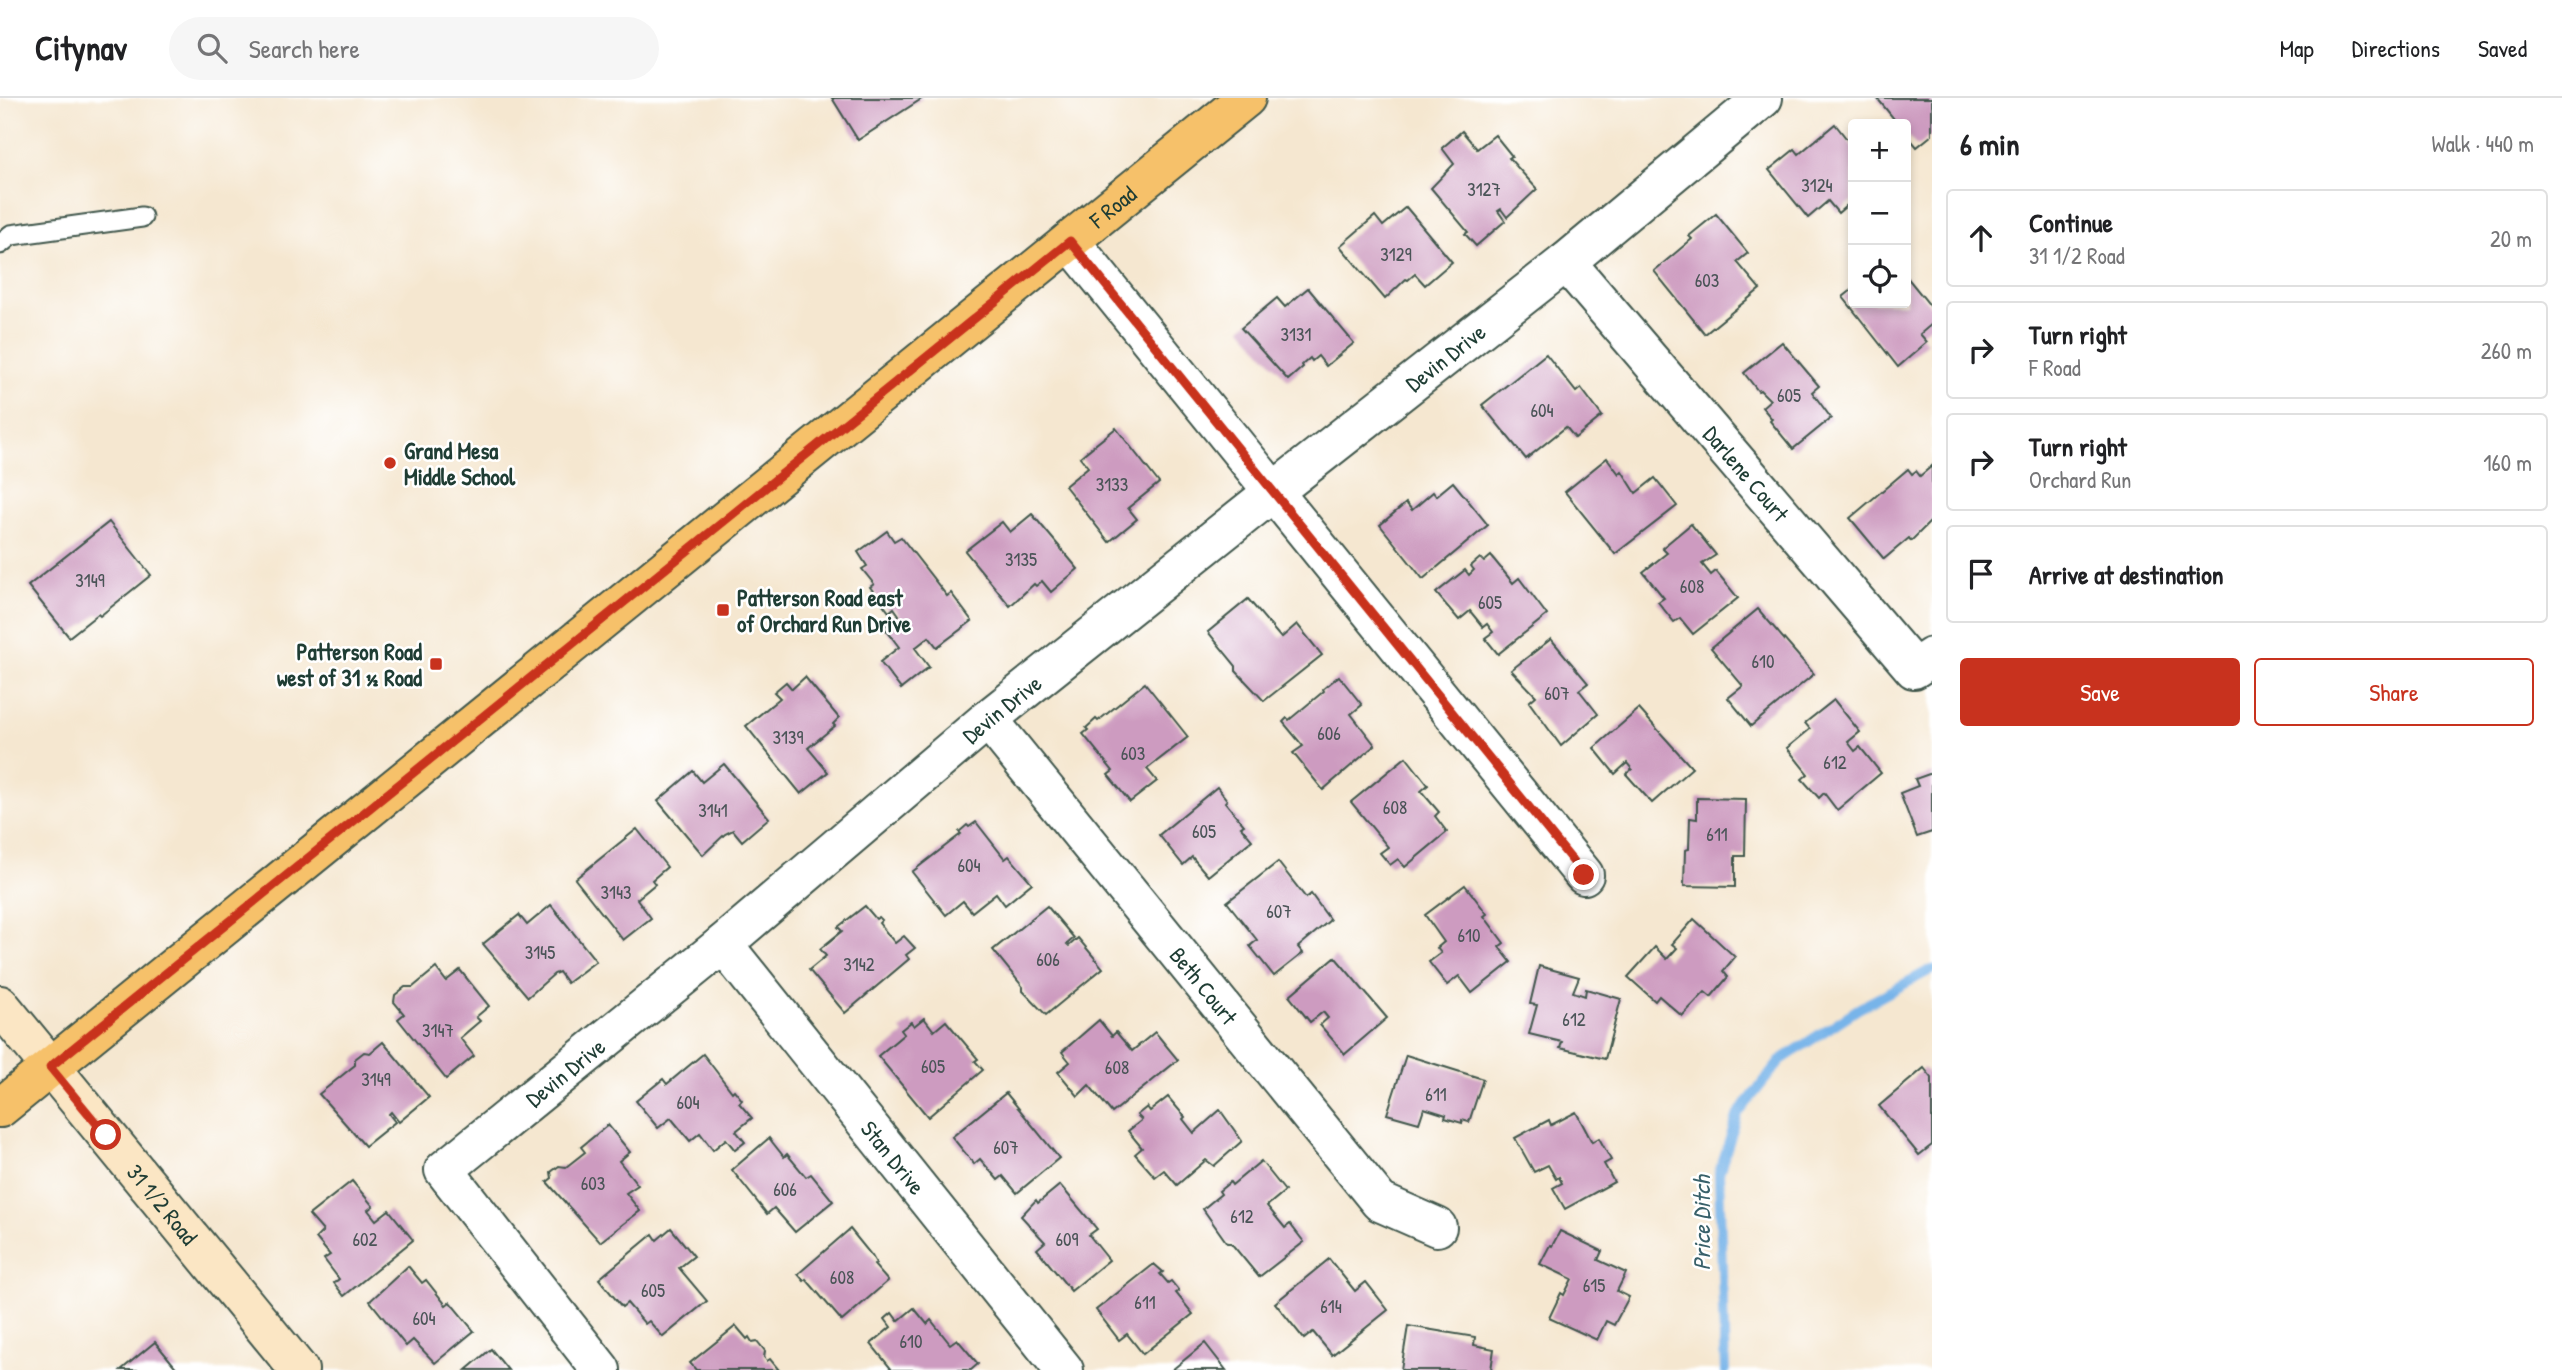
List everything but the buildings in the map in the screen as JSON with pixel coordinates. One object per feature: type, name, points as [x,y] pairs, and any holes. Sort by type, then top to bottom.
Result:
[{"type":"main road","name":"F Road","points":[[0,1108],[1246,98]]},
{"type":"street","name":"Devin Drive","points":[[601,1370],[444,1170],[723,944],[988,719],[1566,262],[1763,98]]},
{"type":"street","points":[[1070,241],[1584,875]]},
{"type":"street","name":"Darlene Court","points":[[1566,262],[1914,669],[1932,657]]},
{"type":"street","name":"Beth Court","points":[[988,719],[1380,1202],[1437,1227]]},
{"type":"street","name":"Stan Drive","points":[[723,944],[1064,1370]]},
{"type":"street","name":"31 1/2 Road","points":[[0,1005],[299,1370]]},
{"type":"lane","points":[[0,244],[11,235],[142,217]]},
{"type":"waterway","name":"Price Ditch","points":[[1725,1370],[1719,1173],[1738,1114],[1781,1060],[1858,1009],[1932,969]]},
{"type":"place","name":"Grand Mesa Middle School","points":[[390,463]]},
{"type":"place","name":"Patterson Road east of Orchard Run Drive","points":[[723,610]]},
{"type":"place","name":"Patterson Road west of 31 ½ Road","points":[[436,664]]},
{"type":"route","points":[[106,1135],[50,1067],[1070,241],[1584,875]]}]
